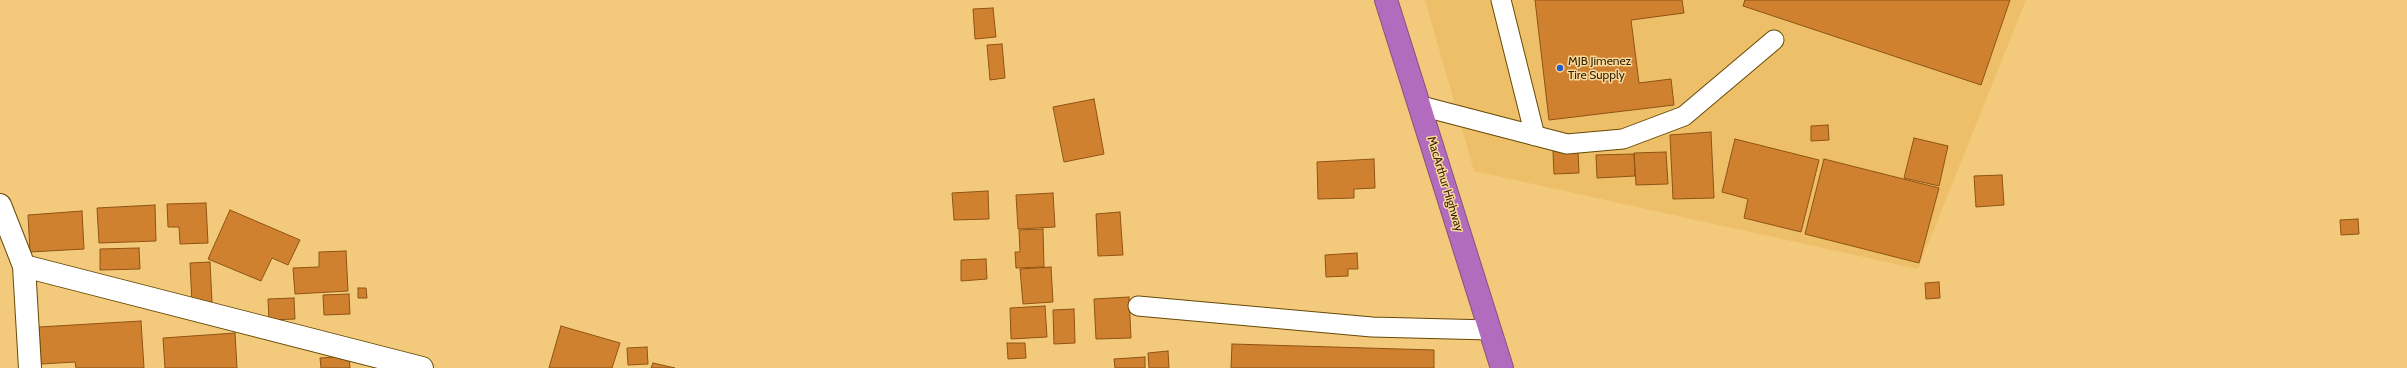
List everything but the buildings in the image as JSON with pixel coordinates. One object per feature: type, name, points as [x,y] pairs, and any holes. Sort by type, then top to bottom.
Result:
[{"type":"highway","name":"MacArthur Highway","points":[[1386,0],[1421,106],[1502,368]]},
{"type":"street","points":[[0,205],[24,266],[30,368]]},
{"type":"street","points":[[24,266],[422,368]]},
{"type":"lane","points":[[1501,0],[1535,136]]},
{"type":"lane","points":[[1421,106],[1567,144],[1623,139],[1684,116],[1774,40]]},
{"type":"lane","points":[[1138,306],[1372,327],[1490,330]]},
{"type":"shaded area","points":[[1425,0],[2026,0],[1918,269],[1474,171]]},
{"type":"place","name":"MJB Jimenez Tire Supply","points":[[1560,68]]}]
